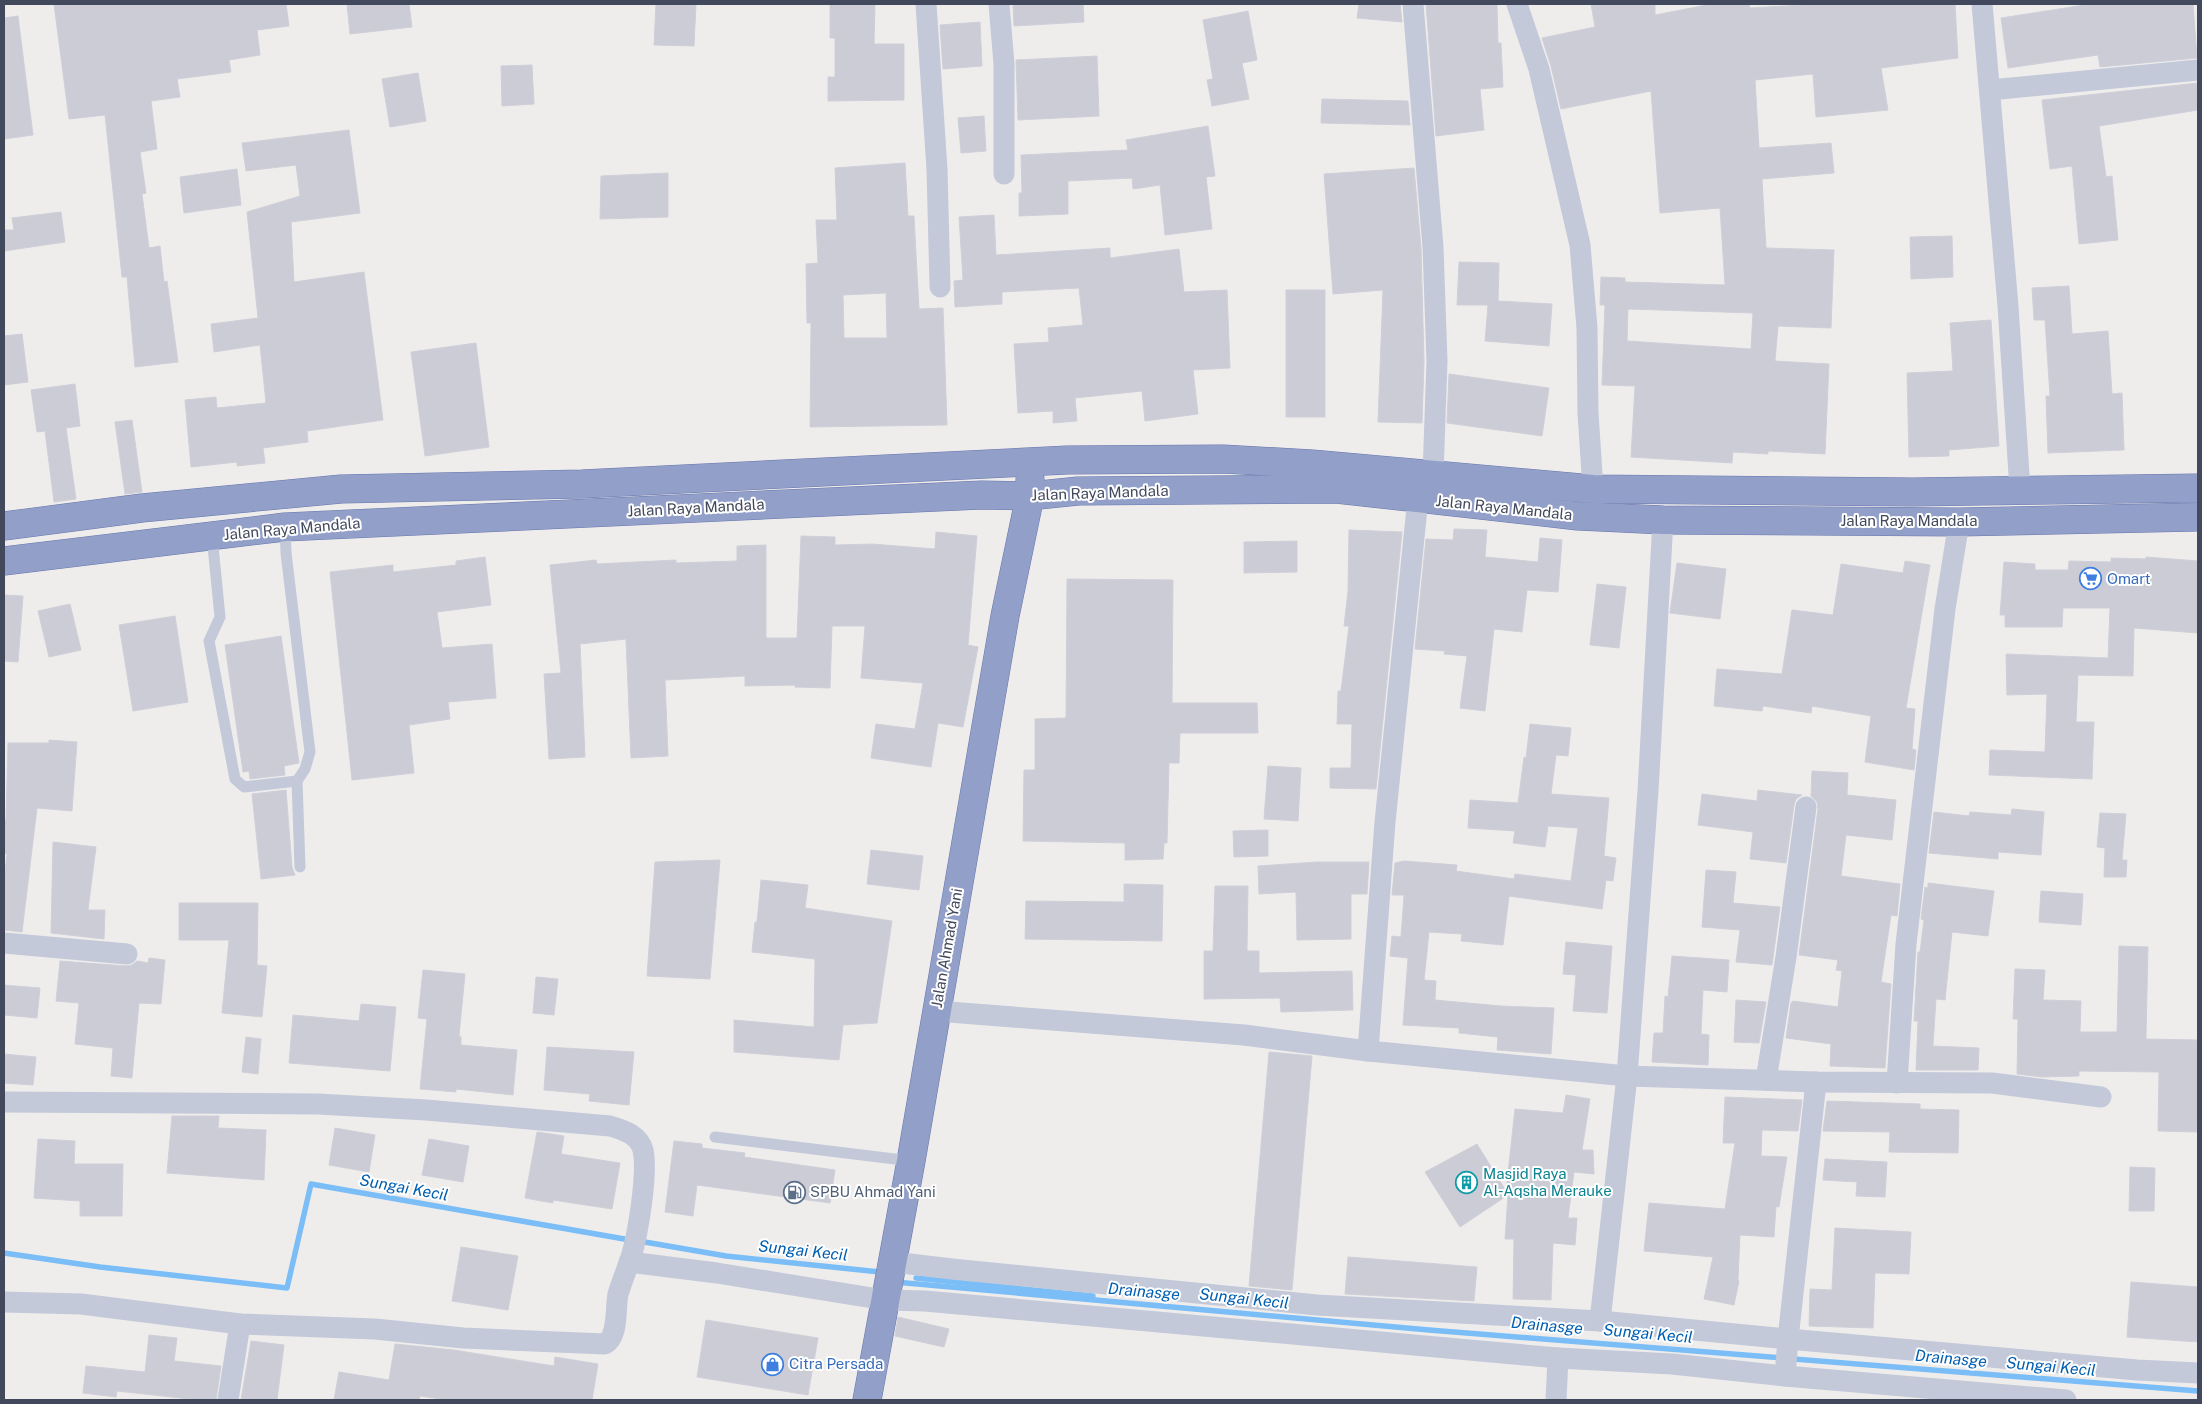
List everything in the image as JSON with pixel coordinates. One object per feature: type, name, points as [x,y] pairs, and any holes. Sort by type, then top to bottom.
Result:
[{"type":"highway","name":"Jalan Raya Mandala","points":[[4,526],[142,508],[341,489],[582,484],[1067,460],[1223,459],[1312,464],[1593,489],[1913,492],[2198,488]]},
{"type":"highway","name":"Jalan Ahmad Yani","points":[[867,1400],[912,1161],[936,1011],[1005,616],[1030,496],[1029,463]]},
{"type":"highway","points":[[340,524],[341,489]]},
{"type":"highway","name":"Jalan Raya Mandala","points":[[4,561],[285,527],[982,495],[1030,496],[1078,491],[1336,489],[1578,516],[1663,520],[1959,522],[2198,517]]},
{"type":"highway","points":[[1910,521],[1913,492]]},
{"type":"street","points":[[926,4],[937,169],[940,287]]},
{"type":"street","points":[[999,4],[1004,64],[1004,174]]},
{"type":"street","points":[[1412,4],[1433,247],[1437,361],[1433,475]]},
{"type":"street","points":[[1517,4],[1539,69],[1580,244],[1586,328],[1588,413],[1593,489]]},
{"type":"street","points":[[1982,4],[2008,306],[2020,490]]},
{"type":"street","points":[[1990,90],[2198,70]]},
{"type":"street","points":[[1368,1051],[1385,822],[1418,498]]},
{"type":"street","points":[[1600,1321],[1627,1076],[1649,782],[1663,520]]},
{"type":"street","points":[[1897,1082],[1906,944],[1944,619],[1959,522]]},
{"type":"street","points":[[1766,1080],[1786,957],[1806,807]]},
{"type":"street","points":[[4,943],[127,954]]},
{"type":"street","points":[[936,1011],[1244,1036],[1368,1051],[1627,1076],[1816,1082],[1992,1083],[2101,1097]]},
{"type":"street","points":[[1786,1372],[1816,1082]]},
{"type":"street","points":[[4,1102],[318,1104],[426,1110],[610,1126],[631,1134],[639,1141],[643,1150],[642,1192],[630,1259],[618,1294],[612,1338],[608,1342],[599,1345],[463,1338],[375,1329],[240,1324],[81,1304],[4,1302]]},
{"type":"street","points":[[630,1259],[717,1273],[889,1281],[952,1270],[1317,1305],[1600,1321],[1788,1343],[2198,1373]]},
{"type":"street","points":[[889,1281],[925,1302],[1558,1358],[1786,1372],[2066,1400]]},
{"type":"street","points":[[228,1400],[240,1324]]},
{"type":"street","points":[[1556,1400],[1558,1358]]},
{"type":"lane","points":[[285,527],[286,553],[310,752],[305,769],[297,781],[300,867]]},
{"type":"lane","points":[[212,536],[220,617],[209,641],[235,779],[244,787],[297,781]]},
{"type":"lane","points":[[715,1137],[912,1161]]},
{"type":"building","points":[[54,4],[286,4],[289,26],[257,30],[260,55],[229,60],[231,72],[177,79],[180,97],[151,101],[157,149],[140,152],[146,193],[142,194],[149,248],[160,246],[164,282],[167,281],[178,362],[135,367],[127,277],[122,277],[105,115],[69,119]]},
{"type":"building","points":[[347,4],[409,4],[412,27],[350,34]]},
{"type":"building","points":[[656,4],[696,4],[694,46],[654,45]]},
{"type":"building","points":[[830,4],[875,4],[874,44],[904,44],[904,100],[828,101],[828,77],[835,77],[835,38],[830,38]]},
{"type":"building","points":[[1013,4],[1083,4],[1084,22],[1014,26]]},
{"type":"building","points":[[1359,4],[1400,4],[1402,22],[1357,18]]},
{"type":"building","points":[[1426,4],[1497,4],[1498,43],[1501,43],[1503,87],[1480,89],[1484,130],[1436,136]]},
{"type":"building","points":[[1591,4],[1655,4],[1655,15],[1712,4],[1749,4],[1750,8],[1820,4],[1955,4],[1958,58],[1881,68],[1888,110],[1816,117],[1813,74],[1755,80],[1759,148],[1831,143],[1834,173],[1762,179],[1766,248],[1834,250],[1831,328],[1778,326],[1775,361],[1829,364],[1825,454],[1768,451],[1768,454],[1733,452],[1732,463],[1631,457],[1635,386],[1602,385],[1605,305],[1600,305],[1601,277],[1625,278],[1625,282],[1725,285],[1720,208],[1660,213],[1651,91],[1561,109],[1542,38],[1595,27]],"holes":[[[1628,309],[1753,313],[1751,349],[1627,341]]]},
{"type":"building","points":[[2091,4],[2193,4],[2197,58],[2100,67],[2098,55],[2008,68],[2001,18]]},
{"type":"building","points":[[1248,11],[1257,60],[1242,63],[1249,99],[1212,106],[1207,80],[1213,79],[1203,20]]},
{"type":"building","points":[[18,16],[33,135],[4,139],[4,18]]},
{"type":"building","points":[[980,22],[982,66],[943,69],[940,25]]},
{"type":"building","points":[[1097,56],[1099,116],[1018,120],[1016,60]]},
{"type":"building","points":[[532,65],[534,104],[502,106],[501,66]]},
{"type":"building","points":[[418,73],[426,121],[390,127],[382,79]]},
{"type":"building","points":[[2198,83],[2198,110],[2099,126],[2106,177],[2112,176],[2118,240],[2079,244],[2072,166],[2050,169],[2042,100]]},
{"type":"building","points":[[1322,99],[1408,101],[1410,125],[1321,123]]},
{"type":"building","points":[[984,116],[986,151],[961,153],[958,118]]},
{"type":"building","points":[[1208,126],[1215,176],[1206,177],[1212,229],[1165,235],[1160,185],[1133,189],[1132,178],[1068,181],[1068,214],[1019,216],[1019,193],[1022,193],[1021,155],[1128,150],[1126,140]]},
{"type":"building","points":[[349,130],[360,213],[291,222],[294,282],[364,272],[383,420],[307,431],[308,442],[263,448],[265,463],[237,466],[237,462],[191,467],[185,400],[216,397],[217,408],[266,403],[260,345],[214,352],[211,324],[258,318],[247,212],[300,196],[296,165],[246,171],[242,143]]},
{"type":"building","points":[[905,163],[908,216],[914,216],[919,309],[943,308],[947,425],[810,427],[811,323],[807,323],[806,264],[818,263],[816,220],[837,220],[835,168]],"holes":[[[886,293],[887,338],[844,338],[843,295]]]},
{"type":"building","points":[[1414,168],[1421,248],[1424,361],[1422,423],[1378,422],[1383,290],[1333,294],[1324,174]]},
{"type":"building","points":[[237,169],[241,205],[184,213],[180,177]]},
{"type":"building","points":[[668,173],[668,217],[600,219],[601,176]]},
{"type":"building","points":[[61,212],[65,242],[4,251],[4,230],[14,230],[12,218]]},
{"type":"building","points":[[994,215],[996,255],[1110,248],[1110,258],[1179,249],[1184,292],[1227,290],[1230,368],[1193,370],[1198,414],[1145,421],[1142,391],[1075,398],[1077,421],[1053,423],[1053,411],[1018,413],[1014,344],[1049,342],[1048,328],[1083,325],[1079,288],[1002,292],[1002,304],[955,307],[954,281],[963,280],[959,217]]},
{"type":"building","points":[[1952,236],[1953,277],[1911,279],[1910,237]]},
{"type":"building","points":[[1459,262],[1499,263],[1498,301],[1552,304],[1549,346],[1485,341],[1488,305],[1457,305]]},
{"type":"building","points":[[2069,286],[2072,334],[2108,331],[2112,394],[2122,393],[2124,450],[2048,453],[2046,396],[2050,396],[2045,320],[2034,320],[2032,288]]},
{"type":"building","points":[[1286,290],[1325,290],[1325,417],[1286,417]]},
{"type":"building","points":[[1991,320],[1999,446],[1949,450],[1949,456],[1909,457],[1907,373],[1953,371],[1950,323]]},
{"type":"building","points":[[22,334],[28,382],[4,385],[4,336]]},
{"type":"building","points":[[476,343],[489,447],[425,456],[411,352]]},
{"type":"building","points":[[1449,374],[1549,388],[1542,436],[1447,423]]},
{"type":"building","points":[[75,384],[80,426],[66,428],[76,499],[54,502],[45,431],[37,432],[31,390]]},
{"type":"building","points":[[132,420],[142,492],[125,494],[115,422]]},
{"type":"building","points":[[1454,529],[1487,530],[1485,557],[1538,562],[1540,538],[1562,540],[1558,592],[1527,590],[1522,632],[1494,629],[1485,711],[1460,708],[1467,656],[1444,654],[1445,651],[1415,649],[1426,539],[1453,540]]},
{"type":"building","points":[[1349,530],[1402,532],[1376,789],[1330,788],[1330,768],[1351,768],[1352,724],[1337,724],[1338,691],[1341,691],[1349,626],[1344,626],[1348,591]]},
{"type":"building","points":[[936,532],[977,536],[968,645],[978,647],[963,727],[938,723],[931,767],[871,758],[876,724],[915,729],[923,683],[861,678],[865,626],[832,626],[830,688],[795,687],[795,685],[745,686],[745,676],[665,680],[668,756],[631,758],[626,639],[580,644],[585,757],[549,759],[544,674],[561,673],[550,565],[596,560],[597,564],[676,560],[676,563],[737,561],[737,546],[766,545],[766,638],[797,638],[801,536],[835,537],[835,545],[872,544],[935,549]]},
{"type":"building","points":[[1297,541],[1297,572],[1244,573],[1244,542]]},
{"type":"building","points":[[485,557],[491,605],[437,612],[442,648],[492,644],[496,698],[448,702],[450,719],[409,725],[414,773],[352,780],[330,572],[393,565],[393,572],[456,565],[456,561]]},
{"type":"building","points":[[2146,557],[2198,561],[2198,633],[2134,628],[2133,676],[2078,675],[2076,722],[2094,722],[2092,779],[1989,775],[1990,750],[2045,752],[2047,694],[2007,695],[2006,654],[2108,658],[2110,608],[2063,608],[2062,627],[2005,627],[2005,615],[2000,615],[2004,562],[2035,564],[2035,570],[2068,570],[2069,561],[2111,562],[2111,558],[2146,559]]},
{"type":"building","points":[[1905,561],[1930,565],[1906,708],[1915,709],[1912,749],[1916,750],[1914,770],[1865,762],[1871,716],[1812,706],[1811,713],[1763,706],[1762,711],[1714,706],[1717,669],[1782,674],[1792,610],[1833,615],[1841,564],[1903,573]]},
{"type":"building","points":[[1677,563],[1726,569],[1720,619],[1670,613]]},
{"type":"building","points":[[1067,579],[1173,580],[1172,703],[1257,703],[1258,733],[1180,733],[1179,763],[1169,763],[1167,843],[1164,843],[1163,859],[1125,860],[1125,843],[1023,841],[1024,770],[1035,770],[1035,719],[1066,718]]},
{"type":"building","points":[[1597,584],[1626,587],[1619,648],[1590,645]]},
{"type":"building","points":[[4,595],[23,596],[18,662],[4,661]]},
{"type":"building","points":[[70,604],[81,650],[49,657],[38,611]]},
{"type":"building","points":[[175,616],[188,702],[133,711],[119,625]]},
{"type":"building","points":[[281,636],[299,763],[284,766],[285,775],[250,779],[249,771],[243,772],[225,645]]},
{"type":"building","points":[[1530,724],[1571,728],[1568,756],[1556,755],[1551,794],[1609,798],[1604,856],[1616,858],[1613,881],[1606,880],[1602,909],[1509,896],[1503,945],[1461,941],[1462,934],[1429,932],[1424,980],[1436,981],[1435,1000],[1501,1006],[1554,1008],[1551,1054],[1497,1050],[1498,1037],[1459,1033],[1459,1028],[1403,1025],[1408,958],[1390,956],[1392,936],[1401,937],[1404,895],[1392,895],[1395,863],[1404,861],[1457,865],[1456,871],[1514,879],[1515,874],[1571,881],[1578,828],[1548,826],[1545,847],[1513,843],[1515,831],[1468,828],[1470,800],[1518,803]]},
{"type":"building","points":[[49,740],[77,742],[72,811],[37,808],[22,932],[4,930],[4,882],[7,854],[4,853],[4,820],[6,820],[8,743],[49,743]]},
{"type":"building","points":[[1268,766],[1301,768],[1298,821],[1264,819]]},
{"type":"building","points":[[1812,771],[1848,773],[1847,795],[1896,800],[1892,840],[1846,835],[1841,876],[1900,884],[1897,916],[1891,915],[1881,982],[1891,984],[1885,1068],[1830,1066],[1831,1044],[1786,1038],[1791,1003],[1793,1001],[1838,1007],[1842,971],[1836,970],[1838,960],[1799,955],[1818,809],[1817,802],[1811,796]]},
{"type":"building","points":[[286,790],[292,867],[295,875],[261,879],[252,794]]},
{"type":"building","points":[[1758,790],[1802,795],[1796,799],[1794,805],[1786,863],[1750,859],[1753,832],[1698,825],[1702,794],[1757,801]]},
{"type":"building","points":[[2012,809],[2044,812],[2041,855],[1998,852],[1998,859],[1929,853],[1934,812],[1969,816],[1970,812],[2011,815]]},
{"type":"building","points":[[2100,813],[2126,814],[2122,860],[2127,860],[2126,877],[2104,877],[2105,848],[2097,847]]},
{"type":"building","points":[[1268,830],[1268,856],[1234,857],[1233,831]]},
{"type":"building","points":[[53,842],[96,847],[88,910],[105,910],[104,939],[51,933]]},
{"type":"building","points":[[871,850],[923,856],[919,890],[867,884]]},
{"type":"building","points":[[720,860],[710,979],[647,976],[655,862]]},
{"type":"building","points":[[1316,862],[1369,862],[1367,894],[1351,894],[1351,939],[1297,940],[1296,892],[1259,894],[1258,866]]},
{"type":"building","points":[[1706,870],[1736,872],[1733,903],[1780,907],[1772,965],[1736,962],[1740,930],[1702,927]]},
{"type":"building","points":[[761,880],[808,885],[805,908],[892,921],[877,1023],[843,1025],[839,1060],[734,1052],[734,1020],[814,1027],[815,959],[752,952]]},
{"type":"building","points":[[1928,883],[1994,891],[1988,936],[1952,932],[1945,1000],[1936,999],[1933,1046],[1979,1048],[1978,1070],[1916,1070],[1918,1021],[1914,1021],[1918,952],[1920,952],[1924,920],[1921,919],[1925,887],[1928,888]]},
{"type":"building","points":[[1124,884],[1163,885],[1162,941],[1025,939],[1026,901],[1124,902]]},
{"type":"building","points":[[1215,886],[1248,886],[1247,951],[1259,951],[1259,973],[1352,971],[1353,1010],[1281,1012],[1280,998],[1204,999],[1204,951],[1213,951]]},
{"type":"building","points":[[2041,891],[2083,894],[2081,925],[2039,922]]},
{"type":"building","points":[[179,903],[258,903],[257,965],[267,966],[262,1017],[222,1013],[229,940],[179,940]]},
{"type":"building","points":[[1566,942],[1612,946],[1607,1013],[1573,1011],[1576,975],[1563,974]]},
{"type":"building","points":[[2119,946],[2148,947],[2146,1039],[2198,1040],[2197,1132],[2158,1131],[2159,1072],[2079,1071],[2079,1076],[2042,1077],[2017,1074],[2018,1019],[2013,1019],[2015,969],[2045,970],[2043,1000],[2081,1001],[2080,1032],[2117,1032]]},
{"type":"building","points":[[1672,956],[1729,960],[1727,992],[1703,990],[1701,1034],[1709,1035],[1708,1065],[1652,1062],[1654,1033],[1663,1033],[1665,996],[1668,997]]},
{"type":"building","points":[[149,958],[165,960],[161,1004],[139,1003],[132,1078],[111,1076],[113,1048],[75,1044],[79,1003],[56,1001],[60,961],[126,966],[132,965],[137,961],[148,963]]},
{"type":"building","points":[[423,970],[465,974],[459,1036],[461,1037],[461,1045],[517,1050],[513,1095],[456,1089],[456,1092],[420,1089],[427,1019],[418,1018]]},
{"type":"building","points":[[536,977],[558,979],[554,1015],[533,1013]]},
{"type":"building","points":[[4,985],[40,988],[37,1018],[4,1015]]},
{"type":"building","points":[[1736,1000],[1766,1002],[1759,1043],[1734,1042]]},
{"type":"building","points":[[361,1004],[396,1007],[390,1071],[289,1063],[293,1015],[359,1021]]},
{"type":"building","points":[[246,1037],[261,1039],[258,1074],[242,1072]]},
{"type":"building","points":[[547,1047],[634,1052],[629,1105],[589,1101],[590,1094],[544,1090]]},
{"type":"building","points":[[1269,1052],[1312,1056],[1292,1290],[1249,1286]]},
{"type":"building","points":[[4,1054],[36,1057],[33,1085],[4,1083]]},
{"type":"building","points":[[1566,1095],[1590,1099],[1582,1150],[1593,1150],[1594,1174],[1574,1172],[1568,1218],[1577,1218],[1575,1245],[1553,1243],[1551,1300],[1513,1299],[1514,1239],[1505,1239],[1508,1195],[1460,1227],[1425,1172],[1477,1144],[1506,1191],[1515,1109],[1563,1113]]},
{"type":"building","points":[[1725,1097],[1802,1100],[1798,1131],[1762,1130],[1761,1156],[1787,1157],[1779,1207],[1776,1206],[1774,1237],[1740,1235],[1739,1281],[1734,1305],[1704,1299],[1713,1257],[1644,1251],[1649,1203],[1725,1209],[1735,1143],[1723,1143]]},
{"type":"building","points":[[1827,1101],[1920,1104],[1920,1109],[1959,1110],[1958,1153],[1889,1152],[1890,1132],[1823,1131]]},
{"type":"building","points":[[172,1116],[219,1116],[218,1128],[266,1130],[264,1180],[167,1173]]},
{"type":"building","points":[[335,1128],[375,1135],[369,1172],[329,1165]]},
{"type":"building","points":[[537,1132],[564,1136],[561,1154],[620,1163],[612,1209],[553,1200],[553,1203],[525,1198]]},
{"type":"building","points":[[38,1139],[75,1141],[74,1164],[123,1164],[122,1216],[80,1216],[80,1201],[34,1198]]},
{"type":"building","points":[[429,1139],[469,1146],[463,1182],[422,1175]]},
{"type":"building","points":[[674,1141],[702,1144],[702,1148],[745,1153],[744,1157],[835,1170],[830,1203],[697,1185],[693,1216],[665,1212]]},
{"type":"building","points":[[1825,1159],[1887,1162],[1885,1197],[1856,1196],[1857,1182],[1823,1180]]},
{"type":"building","points":[[2130,1167],[2155,1168],[2154,1211],[2129,1211]]},
{"type":"building","points":[[1835,1228],[1911,1232],[1909,1274],[1875,1273],[1873,1328],[1809,1326],[1810,1289],[1832,1290]]},
{"type":"building","points":[[461,1247],[518,1256],[508,1310],[452,1301]]},
{"type":"building","points":[[1348,1257],[1477,1267],[1474,1301],[1345,1294]]},
{"type":"building","points":[[2131,1282],[2198,1287],[2198,1342],[2127,1337]]},
{"type":"building","points":[[898,1317],[949,1329],[944,1347],[895,1336]]},
{"type":"building","points":[[706,1320],[818,1338],[808,1395],[697,1377]]},
{"type":"building","points":[[149,1335],[177,1338],[174,1361],[221,1366],[216,1400],[199,1400],[117,1391],[116,1397],[83,1393],[86,1366],[145,1372]]},
{"type":"building","points":[[251,1341],[284,1345],[277,1400],[241,1400]]},
{"type":"building","points":[[395,1344],[454,1350],[554,1366],[555,1357],[598,1364],[592,1400],[448,1400],[420,1396],[419,1400],[334,1400],[339,1372],[389,1380]]},
{"type":"waterway","name":"Sungai Kecil","points":[[4,1253],[100,1267],[287,1288],[311,1184],[630,1240]]},
{"type":"waterway","name":"Sungai Kecil","points":[[639,1241],[726,1256],[880,1272]]},
{"type":"waterway","name":"Sungai Kecil","points":[[916,1278],[1093,1296]]},
{"type":"waterway","name":"Sungai Kecil","points":[[895,1282],[1429,1330],[2198,1391]]},
{"type":"place","name":"Omart","points":[[2091,579]]},
{"type":"place","name":"Masjid Raya Al-Aqsha Merauke","points":[[1467,1183]]},
{"type":"place","name":"SPBU Ahmad Yani","points":[[794,1192]]},
{"type":"place","name":"Citra Persada","points":[[773,1364]]},
{"type":"water label","name":"Drainasge","points":[[1144,1291]]},
{"type":"water label","name":"Drainasge","points":[[1547,1325]]},
{"type":"water label","name":"Drainasge","points":[[1951,1358]]}]
